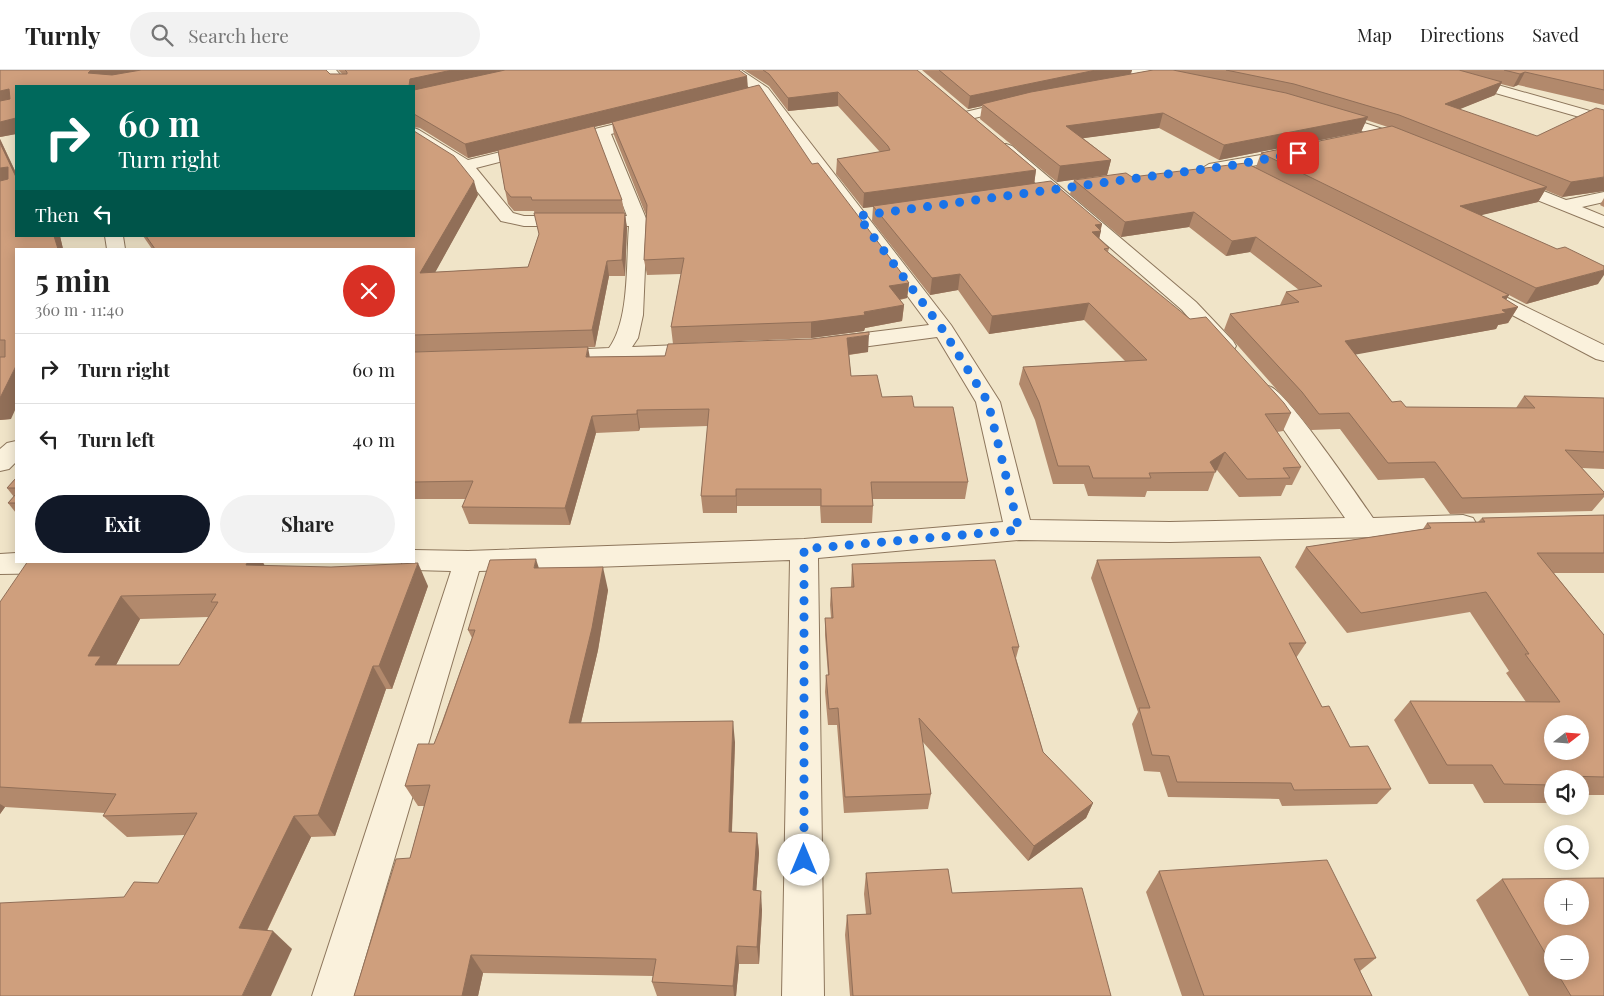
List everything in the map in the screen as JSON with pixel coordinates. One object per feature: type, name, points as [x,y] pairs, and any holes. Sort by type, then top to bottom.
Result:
[{"type":"street","points":[[328,70],[342,85]]},
{"type":"street","points":[[732,70],[868,215],[988,402],[1019,530]]},
{"type":"street","points":[[1430,70],[1604,120]]},
{"type":"street","points":[[1133,76],[1163,73],[1197,84]]},
{"type":"street","points":[[1028,101],[959,110],[1189,306],[1285,416],[1365,526]]},
{"type":"street","points":[[1312,110],[1387,133],[1424,148]]},
{"type":"street","points":[[465,166],[660,117]]},
{"type":"street","points":[[603,132],[638,221],[633,315],[627,338],[615,354]]},
{"type":"street","points":[[1351,142],[1387,133]]},
{"type":"street","points":[[415,134],[465,166],[507,217],[524,221],[638,221]]},
{"type":"street","points":[[1196,170],[1314,150]]},
{"type":"street","points":[[1234,165],[1261,179]]},
{"type":"street","points":[[1488,174],[1604,222]]},
{"type":"street","points":[[1565,205],[1604,197]]},
{"type":"street","points":[[1463,282],[1604,354]]},
{"type":"street","points":[[811,347],[943,330]]},
{"type":"street","points":[[529,357],[724,351]]},
{"type":"street","points":[[0,463],[15,450]]},
{"type":"street","points":[[415,560],[468,561],[804,549],[1019,530],[1170,532],[1484,524]]},
{"type":"street","points":[[803,996],[804,549]]},
{"type":"street","points":[[333,996],[468,561]]},
{"type":"street","points":[[0,564],[44,563]]},
{"type":"building","points":[[0,70],[91,70],[88,73],[112,75],[141,70],[326,70],[330,74],[347,74],[345,70],[452,70],[410,79],[409,85],[15,85],[15,118],[0,122],[0,101],[10,99],[9,89],[0,91]]},
{"type":"building","points":[[505,70],[739,70],[747,76],[465,144],[415,115],[415,90]]},
{"type":"building","points":[[763,70],[917,70],[1036,170],[864,193],[837,159],[890,150],[888,146],[838,92],[788,98],[769,74]]},
{"type":"building","points":[[939,70],[1096,70],[970,96]]},
{"type":"building","points":[[1153,70],[1173,70],[1286,93],[1368,117],[1224,145],[1163,113],[1066,126],[1111,160],[1060,166],[982,104],[1031,92]]},
{"type":"building","points":[[1226,70],[1459,70],[1502,82],[1445,104],[1537,136],[1596,108],[1604,110],[1604,177],[1571,182],[1399,115],[1294,84]]},
{"type":"building","points":[[1504,70],[1604,70],[1604,90],[1525,72],[1520,74]]},
{"type":"building","points":[[759,85],[812,164],[818,163],[909,283],[889,286],[904,305],[864,312],[865,315],[811,322],[671,327],[684,258],[644,260],[647,205],[612,122]]},
{"type":"building","points":[[594,126],[622,200],[532,200],[531,197],[511,197],[505,190],[498,150]]},
{"type":"building","points":[[1392,126],[1547,187],[1460,206],[1557,249],[1565,247],[1604,266],[1604,270],[1536,288],[1261,153]]},
{"type":"building","points":[[415,132],[454,156],[474,181],[420,273],[528,267],[539,234],[534,213],[625,213],[622,260],[607,261],[592,330],[415,335],[415,248],[154,248],[147,237],[415,237]]},
{"type":"building","points":[[0,143],[15,175],[15,237],[54,237],[58,248],[15,248],[15,368],[0,398],[0,357],[5,357],[5,340],[0,340],[0,181],[8,179],[8,167],[0,168]]},
{"type":"building","points":[[1246,163],[1509,295],[1502,297],[1518,307],[1502,310],[1506,313],[1345,341],[1392,402],[1401,401],[1406,407],[1535,408],[1524,396],[1604,398],[1604,452],[1565,450],[1604,494],[1462,498],[1435,462],[1388,463],[1349,413],[1319,414],[1302,392],[1230,314],[1299,302],[1286,292],[1322,286],[1256,237],[1232,241],[1194,212],[1125,222],[1074,180],[1126,173],[1132,177]]},
{"type":"building","points":[[1051,181],[1102,224],[1095,225],[1101,231],[1092,232],[1109,248],[1104,249],[1190,319],[1206,317],[1284,403],[1291,413],[1265,414],[1301,467],[1283,468],[1290,478],[1247,479],[1225,452],[1210,462],[1216,472],[1149,473],[1151,478],[1093,478],[1089,466],[1058,466],[1039,402],[1023,367],[1147,360],[1089,303],[992,316],[960,274],[932,278],[873,206]]},
{"type":"building","points":[[869,332],[869,335],[847,338],[851,376],[877,375],[882,397],[912,396],[914,407],[953,407],[968,482],[871,482],[873,506],[821,506],[821,489],[736,489],[736,496],[701,496],[709,409],[637,410],[637,414],[592,416],[565,508],[462,507],[473,481],[415,482],[415,352],[588,347],[586,357],[665,356],[668,344],[811,339]]},
{"type":"building","points":[[15,479],[15,488],[7,488]]},
{"type":"building","points":[[15,495],[15,503],[8,503]]},
{"type":"building","points":[[1604,515],[1604,553],[1537,553],[1604,635],[1604,777],[1589,777],[1589,770],[1544,770],[1544,785],[1504,784],[1492,765],[1447,765],[1410,701],[1560,702],[1525,654],[1529,654],[1486,592],[1361,613],[1306,547],[1431,528],[1427,523],[1485,522],[1482,518]]},
{"type":"building","points":[[1260,557],[1306,643],[1289,643],[1322,707],[1329,706],[1350,747],[1368,746],[1391,789],[1294,790],[1291,783],[1177,782],[1169,756],[1152,755],[1139,708],[1150,708],[1097,560]]},
{"type":"building","points":[[536,559],[534,568],[603,567],[592,628],[569,723],[733,721],[729,832],[757,833],[753,890],[761,891],[757,947],[737,946],[733,986],[652,982],[656,959],[471,955],[462,996],[354,996],[396,859],[410,858],[430,785],[405,786],[418,744],[434,744],[442,724],[475,630],[468,630],[490,560]]},
{"type":"building","points":[[995,560],[1019,647],[1012,647],[1043,752],[1093,803],[1034,846],[919,718],[931,794],[845,797],[838,708],[829,709],[826,675],[829,675],[825,618],[833,618],[831,588],[854,587],[852,564]]},
{"type":"building","points":[[27,563],[247,563],[246,565],[331,567],[418,563],[379,666],[373,666],[318,815],[294,816],[239,928],[273,931],[242,996],[0,996],[0,903],[124,897],[134,882],[158,883],[197,813],[103,816],[116,794],[0,787],[0,602]],"holes":[[[216,594],[211,602],[218,602],[179,665],[95,665],[101,656],[88,656],[121,596]]]},
{"type":"building","points":[[1327,860],[1376,958],[1354,959],[1372,996],[1204,996],[1159,871]]},
{"type":"building","points":[[948,869],[952,893],[1082,888],[1111,996],[853,996],[847,915],[871,914],[866,873]]},
{"type":"building","points":[[1604,878],[1604,996],[1571,996],[1561,980],[1589,980],[1589,935],[1544,935],[1544,951],[1502,879]]},
{"type":"route","points":[[804,860],[804,549],[1019,530],[988,402],[943,330],[858,216],[1234,165],[1298,153]]}]
